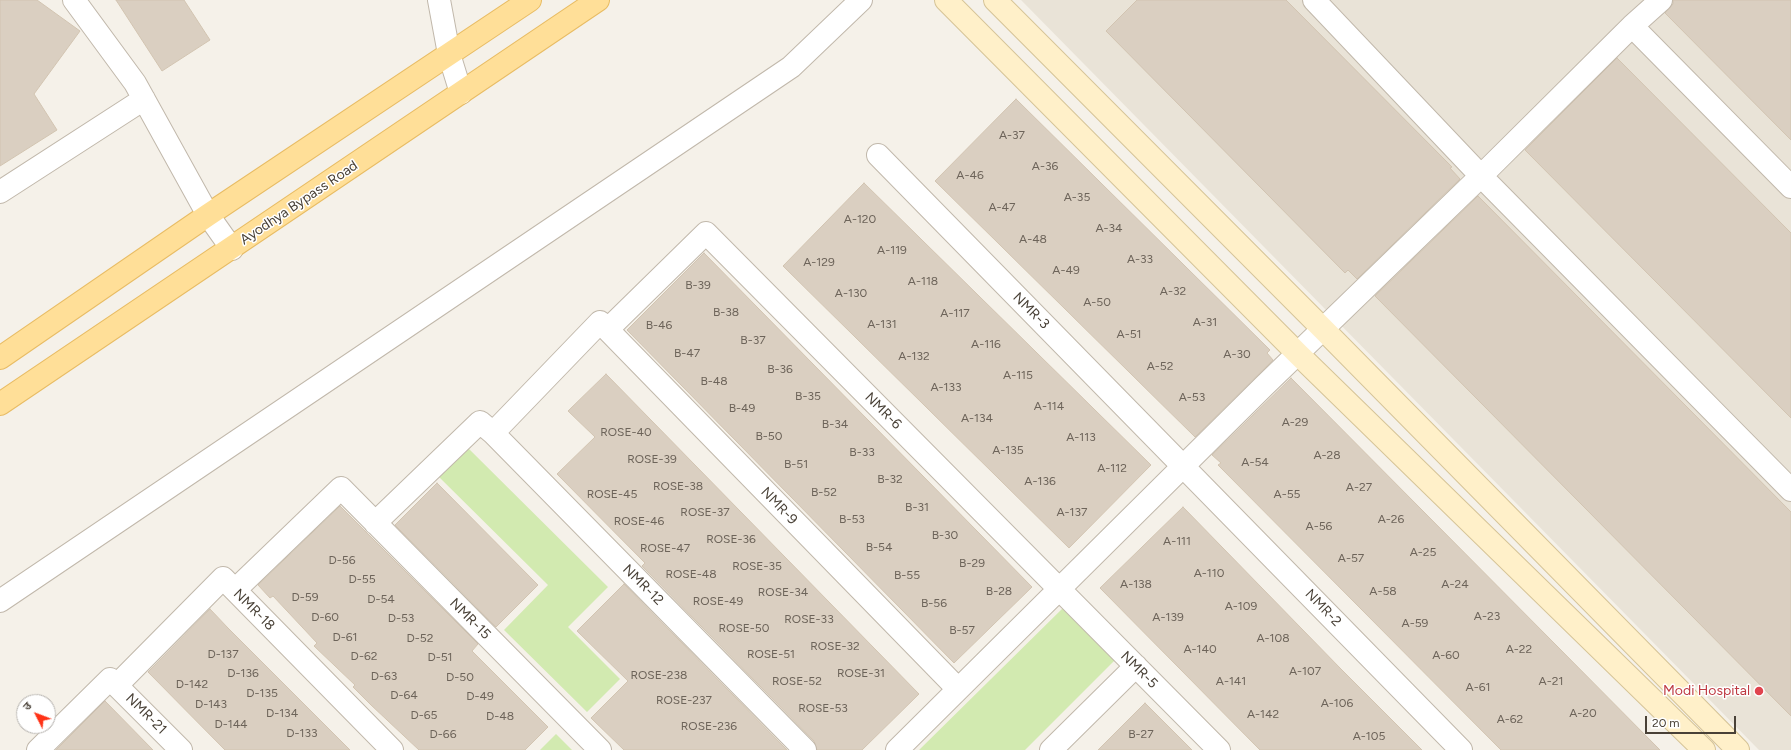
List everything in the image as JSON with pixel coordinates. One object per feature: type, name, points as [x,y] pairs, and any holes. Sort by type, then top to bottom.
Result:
[{"type":"main road","points":[[0,358],[208,215],[530,0]]},
{"type":"main road","name":"Ayodhya Bypass Road","points":[[0,404],[598,0]]},
{"type":"street","points":[[74,0],[135,83],[208,215],[232,248]]},
{"type":"street","points":[[439,0],[449,54],[461,93]]},
{"type":"street","points":[[0,601],[791,67],[861,0]]},
{"type":"street","points":[[946,0],[1298,354],[1704,750]]},
{"type":"street","points":[[995,0],[1324,330],[1738,750]]},
{"type":"street","points":[[1314,0],[1481,176],[1791,490]]},
{"type":"street","points":[[897,750],[1264,386],[1324,330],[1632,26],[1661,0]]},
{"type":"street","points":[[1632,26],[1791,187]]},
{"type":"street","points":[[0,192],[144,99]]},
{"type":"street","name":"NMR-3","points":[[878,155],[1184,467]]},
{"type":"street","name":"NMR-6","points":[[604,325],[706,232],[1060,589]]},
{"type":"street","points":[[375,523],[604,325]]},
{"type":"street","name":"NMR-9","points":[[604,325],[958,689]]},
{"type":"street","name":"NMR-12","points":[[486,428],[805,750]]},
{"type":"street","name":"NMR-2","points":[[1184,467],[1461,750]]},
{"type":"street","name":"NMR-15","points":[[235,590],[341,488],[600,750]]},
{"type":"street","name":"NMR-18","points":[[114,682],[223,578],[392,750]]},
{"type":"street","name":"NMR-5","points":[[1060,589],[1219,750]]},
{"type":"street","points":[[1051,750],[1136,666]]},
{"type":"street","points":[[38,750],[114,682]]},
{"type":"street","name":"NMR-21","points":[[114,682],[181,750]]},
{"type":"shaded area","points":[[1021,0],[1791,0],[1791,750],[1759,750]]},
{"type":"green space","points":[[468,448],[608,587],[568,627],[620,679],[587,712],[504,630],[548,585],[439,477]]},
{"type":"green space","points":[[1063,608],[1115,660],[1025,750],[919,750]]},
{"type":"green space","points":[[556,734],[572,750],[540,750]]},
{"type":"building","points":[[0,0],[37,0],[80,31],[34,94],[57,130],[0,166]]},
{"type":"building","points":[[116,0],[184,0],[210,40],[162,71]]},
{"type":"building","points":[[1137,0],[1286,0],[1452,167],[1450,168],[1460,179],[1357,279],[1348,270],[1345,273],[1106,31]]},
{"type":"building","points":[[1673,0],[1791,0],[1791,140],[1665,13],[1673,4]]},
{"type":"building","points":[[1617,58],[1791,233],[1791,418],[1525,150]]},
{"type":"building","points":[[1016,99],[1270,350],[1267,353],[1273,360],[1195,437],[935,181]]},
{"type":"building","points":[[864,183],[1151,465],[1069,548],[783,266]]},
{"type":"building","points":[[1478,196],[1791,512],[1791,716],[1375,296]]},
{"type":"building","points":[[704,253],[1032,587],[954,663],[627,330]]},
{"type":"building","points":[[606,374],[919,694],[862,750],[817,750],[814,741],[642,566],[645,563],[557,474],[595,437],[568,411]]},
{"type":"building","points":[[1291,378],[1660,750],[1501,750],[1218,465],[1221,463],[1212,455]]},
{"type":"building","points":[[437,483],[538,585],[496,627],[395,525]]},
{"type":"building","points":[[340,506],[478,644],[472,651],[548,727],[525,750],[419,750],[353,687],[355,685],[314,646],[317,643],[273,596],[270,598],[258,585]]},
{"type":"building","points":[[1183,507],[1422,750],[1260,750],[1100,588]]},
{"type":"building","points":[[624,584],[787,750],[624,750],[591,718],[628,681],[577,631]]},
{"type":"building","points":[[210,609],[350,750],[225,750],[148,672]]},
{"type":"building","points":[[105,701],[153,750],[56,750]]},
{"type":"building","points":[[1145,703],[1192,750],[1098,750]]},
{"type":"place","name":"Modi Hospital","points":[[1759,691]]}]
